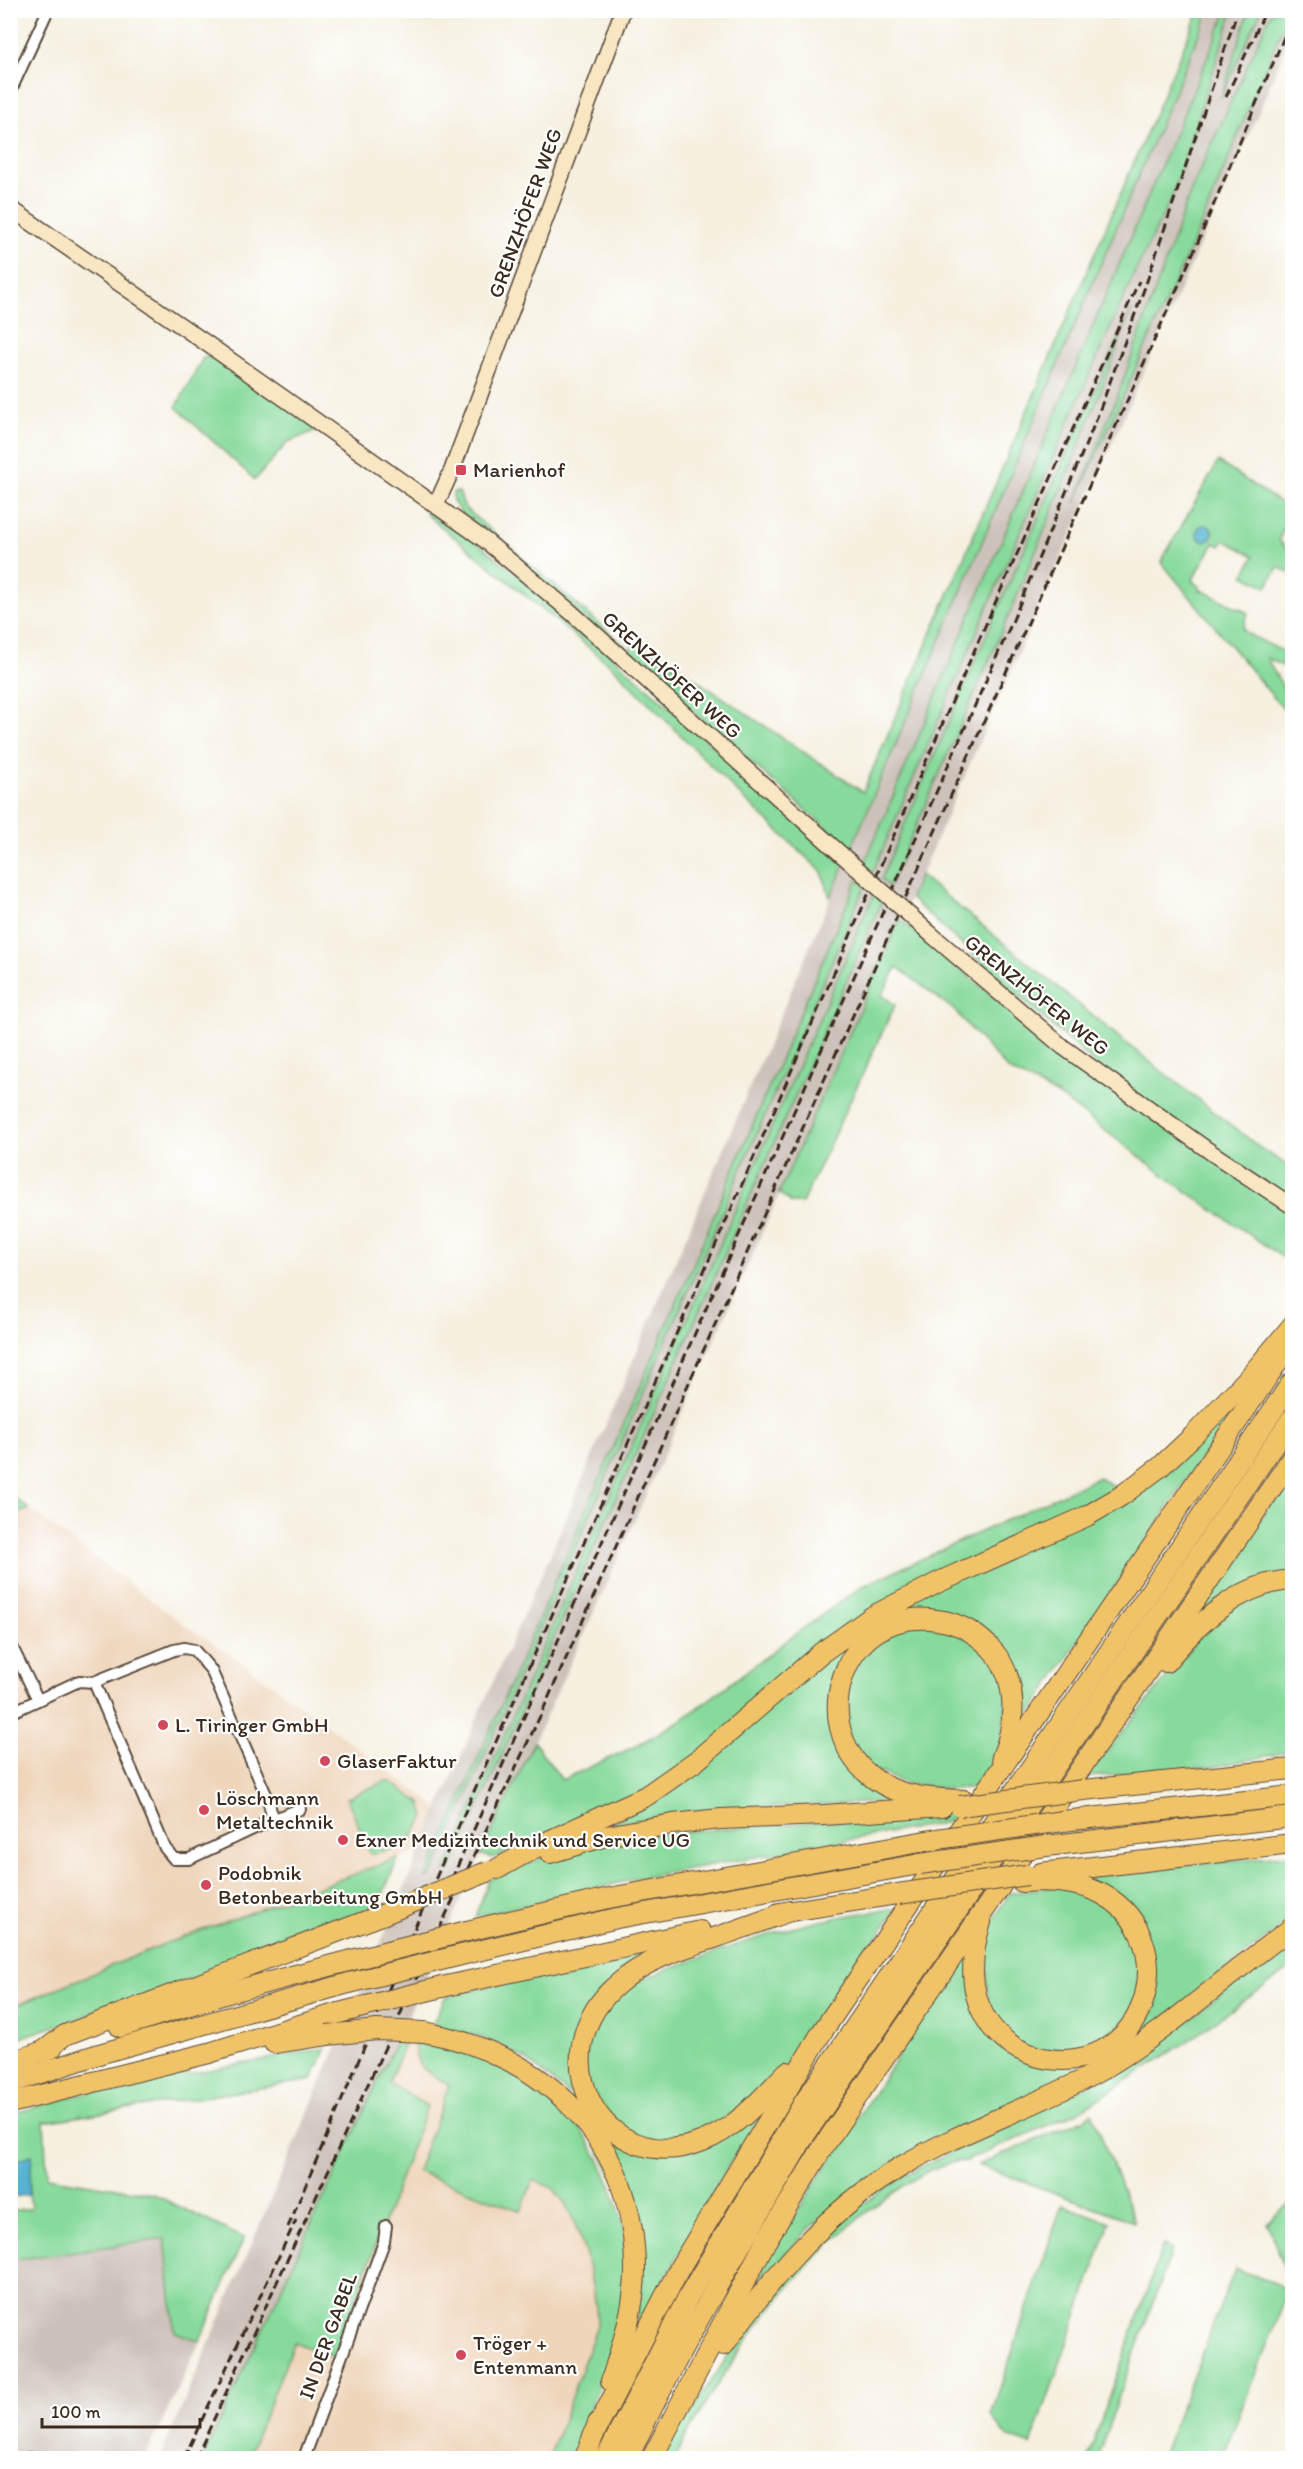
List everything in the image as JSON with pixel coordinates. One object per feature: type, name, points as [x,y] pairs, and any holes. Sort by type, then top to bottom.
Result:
[{"type":"highway","points":[[493,1870],[540,1845],[646,1796],[696,1761],[821,1653],[873,1616],[939,1582],[1087,1516],[1121,1496],[1160,1467],[1193,1436],[1293,1326]]},
{"type":"highway","points":[[593,2436],[680,2267],[822,2032],[990,1797],[1293,1341]]},
{"type":"highway","points":[[606,2458],[689,2295],[805,2101],[1293,1382]]},
{"type":"highway","points":[[628,2458],[694,2328],[805,2135],[1293,1418]]},
{"type":"highway","points":[[652,2458],[766,2241],[823,2147],[1293,1458]]},
{"type":"highway","points":[[1116,1717],[1132,1705],[1167,1660],[1198,1626],[1229,1602],[1272,1582],[1293,1580]]},
{"type":"highway","points":[[962,1803],[923,1797],[886,1786],[859,1766],[842,1737],[837,1707],[842,1676],[856,1651],[865,1642],[894,1624],[921,1619],[948,1621],[962,1626],[986,1643],[1004,1668],[1012,1696],[1011,1732],[990,1797]]},
{"type":"highway","points":[[1231,1775],[1293,1761]]},
{"type":"highway","points":[[42,2052],[65,2035],[382,1915],[493,1870],[606,1836],[673,1824],[721,1819],[824,1815],[962,1803],[990,1797],[1293,1769]]},
{"type":"highway","points":[[10,2062],[228,1993],[467,1931],[621,1896],[937,1839],[1063,1821],[1293,1796]]},
{"type":"highway","points":[[10,2083],[99,2054],[349,1983],[617,1918],[920,1864],[1046,1846],[1293,1817]]},
{"type":"highway","points":[[10,2103],[209,2053],[335,2014],[442,1987],[790,1911],[994,1880],[1024,1879],[1293,1844]]},
{"type":"highway","points":[[990,1900],[977,1936],[973,1969],[977,2001],[990,2024],[1013,2046],[1043,2058],[1075,2059],[1105,2048],[1134,2022],[1145,1998],[1149,1966],[1141,1935],[1127,1913],[1096,1891],[1053,1881],[1024,1879]]},
{"type":"highway","points":[[790,1911],[679,1949],[642,1965],[617,1984],[593,2012],[583,2034],[579,2062],[584,2089],[605,2122],[629,2139],[656,2148],[687,2146],[715,2136],[747,2113],[822,2032]]},
{"type":"highway","points":[[678,2411],[760,2294],[791,2258],[843,2208],[903,2166],[1104,2068],[1151,2038],[1293,1928]]},
{"type":"highway","points":[[209,2053],[327,2035],[377,2030],[424,2032],[471,2042],[504,2056],[536,2075],[562,2096],[591,2130],[616,2173],[628,2208],[633,2237],[635,2271],[632,2306],[625,2336],[585,2458]]},
{"type":"main road","name":"GRENZHÖFER WEG","points":[[622,10],[452,470],[436,505],[486,541],[572,613],[933,936],[1063,1047],[1212,1154],[1293,1206]]},
{"type":"main road","points":[[10,208],[436,505]]},
{"type":"street","points":[[10,92],[48,10]]},
{"type":"street","points":[[11,1645],[38,1700]]},
{"type":"street","points":[[10,1713],[79,1681],[94,1682],[174,1650],[184,1648],[194,1650],[206,1661],[272,1809],[273,1816],[268,1821]]},
{"type":"street","points":[[94,1682],[165,1848],[174,1859],[189,1859],[268,1821],[300,1809]]},
{"type":"street","name":"IN DER GABEL","points":[[304,2458],[384,2242],[386,2226]]},
{"type":"shaded area","points":[[1209,11],[1292,11],[1292,32],[1257,116],[592,1616],[236,2388],[203,2458],[160,2458],[481,1709],[545,1567]]},
{"type":"shaded area","points":[[29,1509],[186,1626],[240,1661],[440,1809],[422,1850],[154,1948],[11,2008],[10,1517]]},
{"type":"shaded area","points":[[404,2044],[444,2047],[624,2226],[570,2458],[248,2458],[294,2342],[334,2357],[427,2107],[389,2083]]},
{"type":"shaded area","points":[[165,2239],[175,2332],[200,2341],[145,2458],[11,2458],[10,2260]]},
{"type":"green space","points":[[1199,11],[1209,11],[851,849],[461,513],[453,501],[453,492],[459,492],[465,508],[630,650],[634,642],[668,661],[863,792]]},
{"type":"green space","points":[[1227,11],[1233,11],[1171,199],[1136,270],[873,872],[863,867]]},
{"type":"green space","points":[[1250,11],[1261,11],[1221,98],[1246,20]]},
{"type":"green space","points":[[1272,11],[1289,11],[1206,213],[1075,503],[1120,389],[1191,190]]},
{"type":"green space","points":[[1132,309],[1045,528],[889,887],[881,879],[998,608]]},
{"type":"green space","points":[[215,355],[320,429],[288,442],[255,480],[176,407],[203,358]]},
{"type":"green space","points":[[1218,462],[1290,509],[1288,516],[1292,521],[1292,539],[1283,529],[1279,540],[1292,554],[1292,574],[1278,567],[1267,587],[1244,575],[1254,556],[1224,540],[1221,546],[1214,543],[1192,581],[1200,586],[1199,589],[1248,613],[1243,629],[1248,634],[1292,656],[1292,666],[1289,669],[1267,658],[1285,691],[1289,716],[1161,562]]},
{"type":"green space","points":[[430,506],[537,589],[845,864],[830,897],[822,872],[743,798],[615,669],[426,514]]},
{"type":"green space","points":[[920,875],[1131,1047],[1263,1150],[1292,1168],[1292,1264],[1177,1185],[1058,1095],[1008,1070],[954,1010],[897,967],[882,995],[895,1005],[802,1203],[792,1203],[779,1193],[900,919],[1092,1079],[1105,1073],[910,898]]},
{"type":"green space","points":[[857,880],[865,886],[432,1875],[426,1878],[702,1244]]},
{"type":"green space","points":[[874,894],[882,901],[451,1869],[445,1871]]},
{"type":"green space","points":[[1249,1387],[1017,1733],[1006,1705],[1001,1743],[979,1787],[951,1789],[906,1784],[876,1770],[903,1801],[691,1811],[607,1826],[653,1801],[584,1820],[494,1858],[481,1855],[534,1742],[562,1780],[636,1746],[683,1719],[861,1587],[1099,1477],[1131,1497]]},
{"type":"green space","points":[[1292,1473],[1292,1751],[1213,1767],[1086,1777],[1193,1645],[1183,1631]]},
{"type":"green space","points":[[11,1495],[29,1509],[11,1517]]},
{"type":"green space","points":[[388,1780],[421,1803],[425,1817],[413,1836],[404,1845],[370,1854],[347,1798]]},
{"type":"green space","points":[[956,1811],[948,1822],[639,1878],[475,1917],[489,1880],[556,1852],[629,1836]]},
{"type":"green space","points":[[1292,1854],[1292,1917],[1213,1981],[1126,2046],[817,2221],[755,2286],[773,2250],[815,2183],[969,1947],[974,2006],[989,1999],[985,1959],[993,1919],[1010,1893],[1090,1881],[1091,1876]]},
{"type":"green space","points":[[398,1858],[377,1908],[159,1991],[11,2041],[10,2008],[154,1948]]},
{"type":"green space","points":[[896,1909],[845,1986],[793,2056],[749,2101],[710,2128],[766,2106],[716,2186],[636,2332],[642,2268],[638,2224],[570,2095],[525,2059],[484,2038],[432,2025],[446,1996],[662,1947],[596,1996],[706,1955],[781,1931],[819,1921]]},
{"type":"green space","points":[[1292,1940],[1292,1967],[1188,2041],[1078,2112],[966,2161],[947,2164],[929,2171],[912,2180],[861,2217],[797,2277],[743,2346],[674,2458],[661,2458],[748,2325],[785,2276],[844,2217],[905,2175],[1139,2058]]},
{"type":"green space","points":[[414,2043],[483,2055],[557,2102],[579,2126],[599,2159],[613,2191],[624,2226],[626,2256],[623,2304],[605,2371],[570,2458],[549,2458],[597,2326],[596,2305],[586,2256],[575,2224],[565,2203],[553,2188],[533,2180],[521,2211],[417,2171],[449,2085],[420,2065]]},
{"type":"green space","points":[[395,2044],[404,2044],[389,2083],[427,2106],[334,2357],[294,2342],[248,2458],[203,2458]]},
{"type":"green space","points":[[326,2048],[312,2080],[44,2122],[47,2177],[153,2194],[244,2238],[200,2341],[175,2332],[165,2239],[11,2260],[10,2211],[31,2208],[29,2195],[32,2155],[11,2162],[11,2114],[85,2093]]},
{"type":"green space","points":[[1092,2113],[1135,2222],[978,2165],[1082,2120]]},
{"type":"green space","points":[[1292,2203],[1292,2273],[1288,2277],[1267,2223]]},
{"type":"green space","points":[[1062,2205],[1110,2222],[1031,2445],[1004,2435],[991,2415]]},
{"type":"green space","points":[[1163,2245],[1172,2249],[1097,2458],[1088,2458]]},
{"type":"green space","points":[[1235,2269],[1275,2283],[1288,2292],[1222,2458],[1161,2458]]},
{"type":"water","points":[[1205,525],[1211,527],[1213,533],[1211,539],[1205,541],[1199,539],[1197,533],[1199,527]]},
{"type":"water","points":[[32,2155],[29,2195],[11,2197],[11,2162]]},
{"type":"railway","points":[[446,1892],[1013,620],[1096,420],[1146,284],[1238,10]]},
{"type":"railway","points":[[1226,97],[1266,10]]},
{"type":"railway","points":[[196,2458],[450,1906],[543,1710],[1198,242],[1292,18]]},
{"type":"railway","points":[[288,2227],[441,1866],[716,1244],[992,610],[1139,281]]},
{"type":"railway","points":[[184,2458],[296,2220]]},
{"type":"place","name":"Marienhof","points":[[461,470]]},
{"type":"place","name":"L. Tiringer GmbH","points":[[163,1725]]},
{"type":"place","name":"GlaserFaktur","points":[[325,1761]]},
{"type":"place","name":"Löschmann Metaltechnik","points":[[204,1810]]},
{"type":"place","name":"Exner Medizintechnik und Service UG","points":[[343,1840]]},
{"type":"place","name":"Podobnik Betonbearbeitung GmbH","points":[[206,1885]]},
{"type":"place","name":"Tröger + Entenmann","points":[[461,2355]]}]
